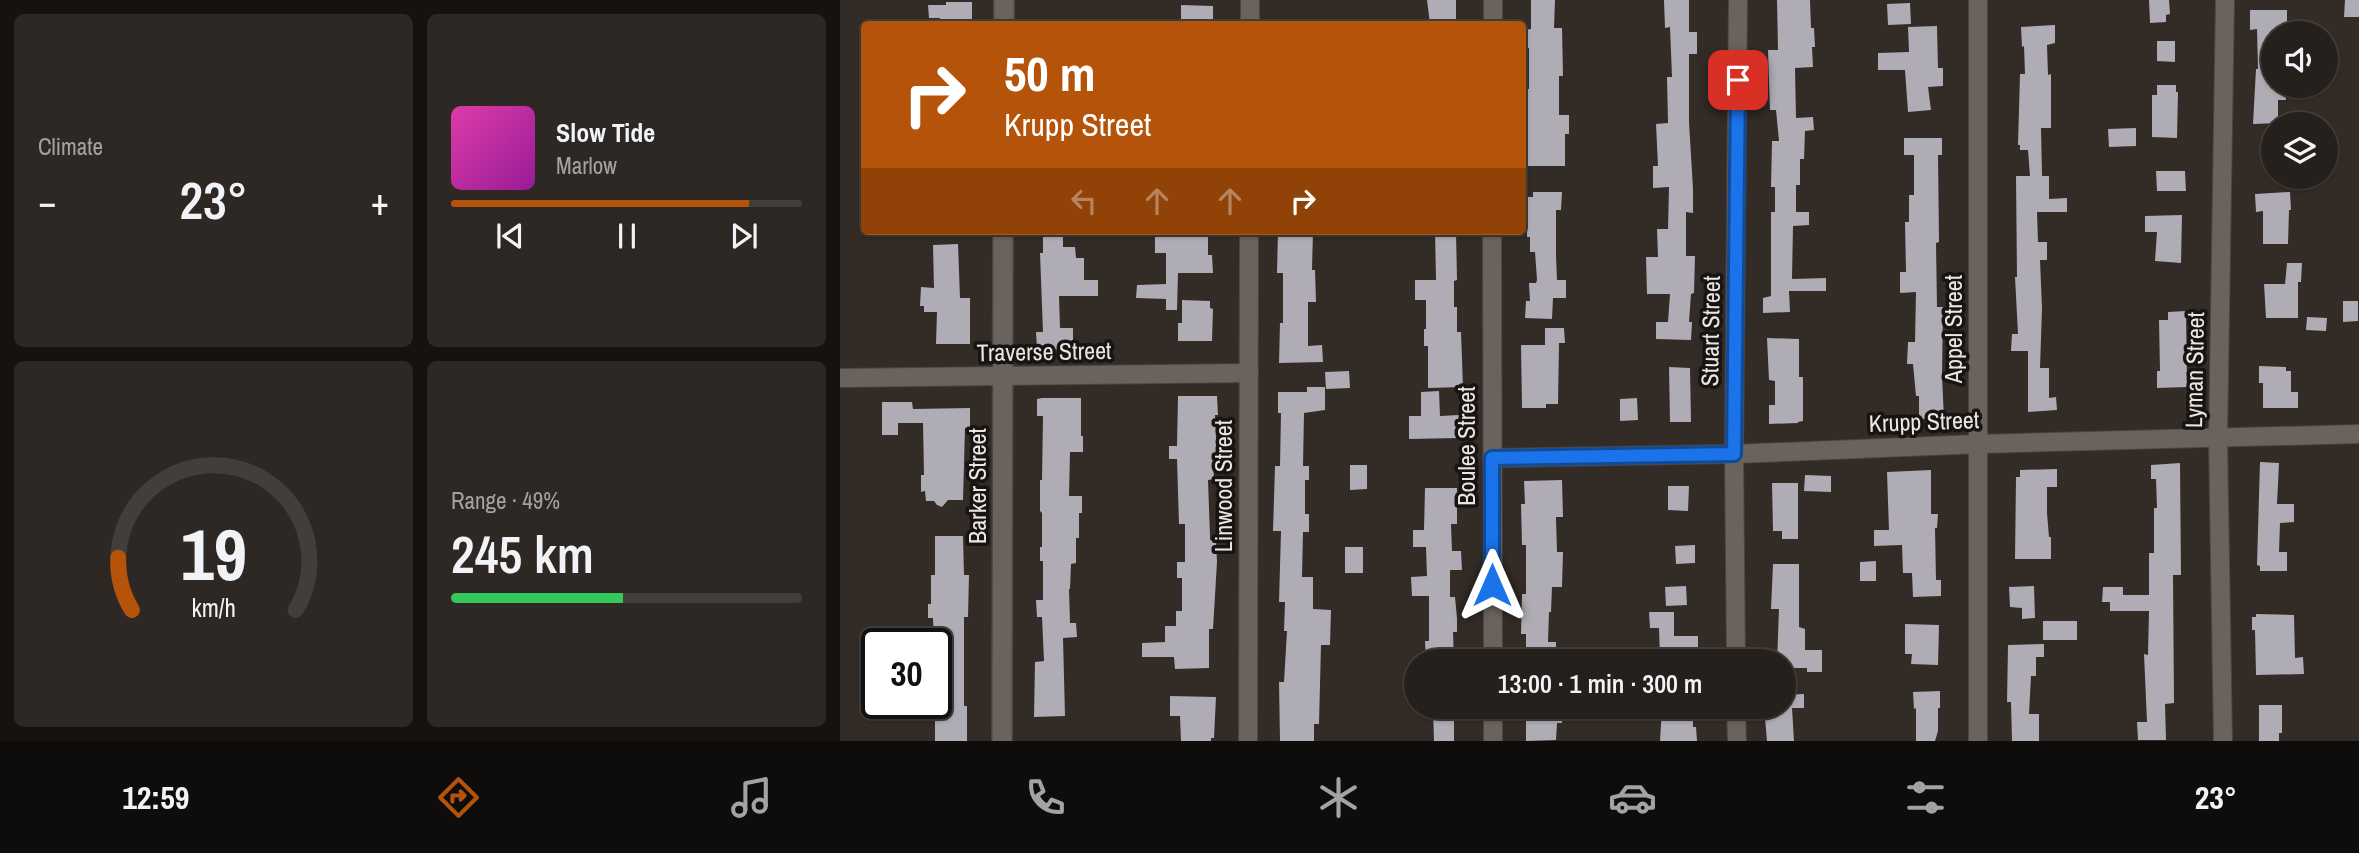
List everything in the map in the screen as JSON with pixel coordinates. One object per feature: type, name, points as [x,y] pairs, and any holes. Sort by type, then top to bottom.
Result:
[{"type":"street","points":[[1004,0],[1004,21]]},
{"type":"street","points":[[1250,0],[1250,21]]},
{"type":"street","points":[[1493,0],[1493,21]]},
{"type":"street","name":"Stuart Street","points":[[1736,649],[1734,454],[1738,0]]},
{"type":"street","name":"Appel Street","points":[[1978,0],[1978,741]]},
{"type":"street","name":"Lyman Street","points":[[2222,741],[2218,439],[2225,0]]},
{"type":"street","name":"Barker Street","points":[[1002,741],[1003,235]]},
{"type":"street","name":"Linwood Street","points":[[1248,741],[1249,235]]},
{"type":"street","name":"Boulee Street","points":[[1492,235],[1493,649]]},
{"type":"street","name":"Traverse Street","points":[[840,379],[1249,373]]},
{"type":"street","name":"Krupp Street","points":[[1492,458],[1734,454],[1979,444],[2359,434]]},
{"type":"street","points":[[1493,719],[1493,741]]},
{"type":"street","points":[[1737,719],[1737,741]]},
{"type":"building","points":[[1427,0],[1456,0],[1456,21],[1430,21]]},
{"type":"building","points":[[1531,0],[1555,0],[1554,28],[1562,28],[1563,76],[1559,76],[1559,115],[1569,115],[1569,134],[1565,134],[1565,166],[1526,166],[1529,48],[1526,48],[1526,30],[1531,29]]},
{"type":"building","points":[[1664,0],[1689,0],[1689,32],[1697,32],[1697,54],[1689,54],[1693,213],[1686,212],[1686,256],[1695,256],[1694,293],[1691,294],[1689,322],[1692,322],[1691,340],[1656,339],[1656,322],[1668,322],[1670,294],[1647,294],[1646,257],[1658,257],[1657,229],[1668,229],[1669,187],[1653,188],[1653,166],[1658,166],[1656,124],[1668,123],[1667,77],[1672,77],[1670,27],[1665,28]]},
{"type":"building","points":[[1777,0],[1810,0],[1815,47],[1812,47],[1813,67],[1795,68],[1796,118],[1813,117],[1814,130],[1805,131],[1804,159],[1800,159],[1800,185],[1796,185],[1796,212],[1809,212],[1809,225],[1793,226],[1792,279],[1826,278],[1826,291],[1789,291],[1790,312],[1763,313],[1763,298],[1771,296],[1771,212],[1775,212],[1775,187],[1771,187],[1772,141],[1779,141],[1776,110],[1770,110],[1768,50],[1778,50]]},
{"type":"building","points":[[2149,0],[2169,0],[2170,14],[2166,15],[2166,22],[2150,23]]},
{"type":"building","points":[[2345,0],[2359,0],[2359,17],[2344,17]]},
{"type":"building","points":[[946,2],[972,2],[972,20],[940,21],[940,18],[929,18],[928,5],[946,5]]},
{"type":"building","points":[[1910,3],[1911,24],[1888,25],[1887,4]]},
{"type":"building","points":[[1181,5],[1213,6],[1213,21],[1181,21]]},
{"type":"building","points":[[2250,10],[2287,10],[2287,21],[2261,21],[2261,98],[2286,100],[2278,100],[2278,112],[2261,112],[2261,124],[2253,124],[2258,69],[2257,29],[2250,30]]},
{"type":"building","points":[[2055,25],[2055,43],[2047,45],[2048,75],[2051,74],[2051,128],[2041,128],[2042,176],[2049,176],[2049,199],[2067,198],[2067,212],[2037,212],[2038,242],[2047,242],[2047,260],[2040,260],[2040,368],[2049,368],[2049,398],[2056,397],[2057,410],[2028,412],[2028,351],[2011,351],[2012,334],[2018,334],[2015,277],[2016,176],[2030,176],[2028,150],[2020,150],[2018,145],[2020,74],[2025,74],[2021,27]]},
{"type":"building","points":[[1937,26],[1938,68],[1943,68],[1943,86],[1928,87],[1931,110],[1908,112],[1905,70],[1878,70],[1878,53],[1909,52],[1908,27]]},
{"type":"building","points":[[2157,41],[2175,41],[2175,62],[2157,61]]},
{"type":"building","points":[[2157,85],[2176,85],[2177,138],[2152,137],[2152,95],[2157,95]]},
{"type":"building","points":[[2136,128],[2136,146],[2109,147],[2108,129]]},
{"type":"building","points":[[1904,138],[1942,138],[1942,155],[1938,155],[1939,242],[1936,243],[1937,307],[1943,307],[1944,419],[1919,419],[1919,396],[1916,396],[1913,364],[1907,364],[1908,342],[1915,342],[1916,292],[1900,293],[1900,272],[1906,272],[1905,222],[1909,222],[1909,195],[1914,195],[1914,155],[1904,155]]},
{"type":"building","points":[[2156,171],[2185,171],[2186,191],[2157,191]]},
{"type":"building","points":[[1533,192],[1562,192],[1561,210],[1556,210],[1556,256],[1557,280],[1566,280],[1566,298],[1553,298],[1552,319],[1525,318],[1526,301],[1530,301],[1529,283],[1536,283],[1537,280],[1535,252],[1530,252],[1530,237],[1527,237],[1527,197],[1533,197]]},
{"type":"building","points":[[2290,192],[2288,244],[2263,244],[2263,211],[2256,212],[2255,194]]},
{"type":"building","points":[[2182,215],[2181,263],[2155,261],[2157,232],[2145,232],[2145,216]]},
{"type":"building","points":[[1043,235],[1063,235],[1063,247],[1075,247],[1076,258],[1084,258],[1084,280],[1098,280],[1098,296],[1059,296],[1060,328],[1073,328],[1073,349],[1037,348],[1036,332],[1043,332],[1040,253],[1043,253]]},
{"type":"building","points":[[1208,235],[1208,255],[1212,255],[1213,273],[1178,273],[1177,310],[1166,310],[1166,299],[1136,298],[1137,285],[1166,284],[1166,253],[1155,253],[1157,236]]},
{"type":"building","points":[[1278,235],[1313,235],[1312,270],[1315,270],[1316,302],[1308,302],[1308,346],[1322,345],[1323,362],[1279,363],[1280,323],[1283,323],[1283,273],[1277,273]]},
{"type":"building","points":[[1435,235],[1456,235],[1457,280],[1454,281],[1454,307],[1457,307],[1457,332],[1461,332],[1463,387],[1428,388],[1428,346],[1424,346],[1426,300],[1415,300],[1415,280],[1436,280]]},
{"type":"building","points":[[958,244],[960,298],[970,298],[970,344],[936,344],[937,312],[924,312],[924,306],[920,306],[921,287],[934,288],[933,245]]},
{"type":"building","points":[[2287,263],[2302,263],[2301,282],[2298,282],[2298,318],[2266,318],[2264,284],[2285,284]]},
{"type":"building","points":[[1182,300],[1210,301],[1210,308],[1213,309],[1212,341],[1178,341],[1178,323],[1182,323]]},
{"type":"building","points":[[2343,301],[2358,301],[2358,321],[2343,322]]},
{"type":"building","points":[[2186,311],[2187,387],[2157,388],[2157,371],[2160,371],[2159,320],[2168,320],[2168,312]]},
{"type":"building","points":[[2307,317],[2327,318],[2326,331],[2306,330]]},
{"type":"building","points":[[1545,328],[1564,328],[1565,343],[1559,343],[1558,404],[1546,404],[1546,408],[1522,408],[1521,345],[1545,345]]},
{"type":"building","points":[[1767,338],[1799,339],[1799,377],[1803,377],[1803,421],[1798,423],[1769,424],[1769,405],[1775,405],[1775,381],[1769,380]]},
{"type":"building","points":[[2259,366],[2286,367],[2286,371],[2291,371],[2291,392],[2298,392],[2298,408],[2263,408],[2263,383],[2259,383]]},
{"type":"building","points":[[1669,367],[1690,368],[1691,422],[1670,422]]},
{"type":"building","points":[[1349,371],[1350,388],[1326,389],[1325,372]]},
{"type":"building","points":[[1307,387],[1325,387],[1325,410],[1304,413],[1303,466],[1309,466],[1309,480],[1305,480],[1305,514],[1309,514],[1309,532],[1303,532],[1302,577],[1313,577],[1313,609],[1331,610],[1330,645],[1321,645],[1319,724],[1314,724],[1314,741],[1280,741],[1279,682],[1284,682],[1287,631],[1284,631],[1285,602],[1279,602],[1281,531],[1273,531],[1275,466],[1280,466],[1281,413],[1278,413],[1278,392],[1307,392]]},
{"type":"building","points":[[1439,391],[1440,416],[1459,415],[1459,438],[1409,439],[1409,416],[1421,416],[1421,392]]},
{"type":"building","points":[[1178,396],[1217,396],[1217,462],[1213,462],[1214,479],[1208,480],[1210,540],[1216,540],[1217,562],[1213,629],[1209,629],[1209,668],[1175,669],[1174,657],[1142,657],[1142,643],[1165,642],[1165,626],[1176,626],[1176,611],[1182,611],[1182,578],[1177,578],[1177,562],[1185,562],[1185,524],[1179,524],[1177,459],[1169,459],[1169,446],[1177,446]]},
{"type":"building","points":[[1081,398],[1083,452],[1070,452],[1069,496],[1082,496],[1082,513],[1079,513],[1076,563],[1071,564],[1069,589],[1070,623],[1076,623],[1077,637],[1063,638],[1065,716],[1034,717],[1035,662],[1044,661],[1042,617],[1037,617],[1036,600],[1043,600],[1040,480],[1043,416],[1037,416],[1037,399]]},
{"type":"building","points":[[1637,398],[1638,420],[1620,421],[1620,399]]},
{"type":"building","points":[[882,402],[912,402],[913,409],[970,408],[970,428],[965,428],[963,500],[948,500],[942,507],[934,501],[926,501],[925,491],[921,492],[921,475],[924,475],[923,423],[898,423],[898,435],[882,435]]},
{"type":"building","points":[[2260,462],[2279,463],[2277,504],[2294,504],[2294,522],[2280,523],[2279,552],[2287,552],[2287,571],[2260,571],[2260,566],[2257,565]]},
{"type":"building","points":[[2180,463],[2181,575],[2173,575],[2174,703],[2165,704],[2166,740],[2138,740],[2137,722],[2147,722],[2144,654],[2148,655],[2149,611],[2110,611],[2110,602],[2102,602],[2103,587],[2123,587],[2123,595],[2149,595],[2149,553],[2154,553],[2154,508],[2157,508],[2156,479],[2151,479],[2151,465]]},
{"type":"building","points":[[1350,465],[1367,465],[1367,489],[1350,490]]},
{"type":"building","points":[[2057,469],[2057,487],[2047,487],[2051,559],[2015,559],[2016,477],[2020,477],[2020,470]]},
{"type":"building","points":[[1931,470],[1931,514],[1938,514],[1935,528],[1936,580],[1941,580],[1941,596],[1913,597],[1912,573],[1903,573],[1902,545],[1874,546],[1874,530],[1889,530],[1887,472]]},
{"type":"building","points":[[1805,475],[1831,476],[1831,492],[1804,491]]},
{"type":"building","points":[[1562,480],[1563,517],[1556,519],[1557,552],[1563,552],[1562,587],[1552,587],[1549,612],[1548,642],[1556,642],[1556,649],[1526,649],[1526,634],[1521,634],[1522,594],[1526,594],[1526,545],[1522,545],[1521,504],[1525,504],[1524,481]]},
{"type":"building","points":[[1772,483],[1798,483],[1798,539],[1782,539],[1782,531],[1773,531]]},
{"type":"building","points":[[1668,486],[1689,486],[1688,511],[1668,510]]},
{"type":"building","points":[[1425,488],[1457,488],[1457,524],[1451,524],[1452,551],[1461,551],[1462,570],[1450,570],[1450,597],[1455,597],[1457,618],[1457,632],[1453,632],[1454,649],[1425,649],[1425,641],[1429,641],[1429,596],[1412,596],[1411,577],[1427,576],[1426,547],[1413,547],[1413,530],[1424,530]]},
{"type":"building","points":[[935,536],[963,536],[964,575],[969,575],[968,617],[964,617],[964,706],[967,706],[967,741],[935,741],[935,719],[952,719],[952,628],[933,628],[933,618],[928,618],[931,575],[935,575]]},
{"type":"building","points":[[1695,545],[1695,563],[1676,564],[1675,546]]},
{"type":"building","points":[[1345,547],[1363,547],[1363,573],[1345,573]]},
{"type":"building","points":[[1876,561],[1876,581],[1860,581],[1860,562]]},
{"type":"building","points":[[1773,564],[1799,564],[1799,627],[1805,629],[1805,650],[1822,650],[1822,672],[1807,672],[1807,668],[1796,668],[1796,649],[1777,649],[1779,609],[1771,609]]},
{"type":"building","points":[[1686,586],[1687,605],[1666,606],[1665,587]]},
{"type":"building","points":[[2034,586],[2035,618],[2022,619],[2022,608],[2010,607],[2009,587]]},
{"type":"building","points":[[1649,612],[1674,612],[1674,636],[1698,636],[1698,649],[1660,649],[1659,628],[1650,628]]},
{"type":"building","points":[[2256,614],[2294,615],[2295,658],[2303,657],[2304,674],[2256,675],[2252,617],[2256,617]]},
{"type":"building","points":[[2043,621],[2077,621],[2077,640],[2043,640]]},
{"type":"building","points":[[1905,624],[1939,625],[1938,665],[1911,664],[1912,654],[1905,654]]},
{"type":"building","points":[[2044,644],[2044,657],[2036,657],[2036,676],[2031,676],[2029,714],[2039,714],[2039,741],[2012,741],[2011,702],[2007,702],[2008,645]]},
{"type":"building","points":[[1940,691],[1935,741],[1916,741],[1913,692]]},
{"type":"building","points":[[1796,694],[1804,694],[1804,708],[1796,708]]},
{"type":"building","points":[[1170,696],[1216,697],[1214,738],[1211,738],[1211,741],[1181,741],[1180,716],[1170,716]]},
{"type":"building","points":[[2259,705],[2282,705],[2282,733],[2279,733],[2279,741],[2259,741]]},
{"type":"building","points":[[1433,719],[1454,719],[1454,741],[1434,741]]},
{"type":"building","points":[[1526,719],[1562,719],[1562,723],[1557,723],[1556,740],[1526,741]]},
{"type":"building","points":[[1661,719],[1691,719],[1693,727],[1696,727],[1697,741],[1660,741]]},
{"type":"building","points":[[1765,719],[1793,719],[1794,741],[1767,741]]},
{"type":"route","points":[[1492,585],[1492,458],[1734,454],[1738,80]]}]
